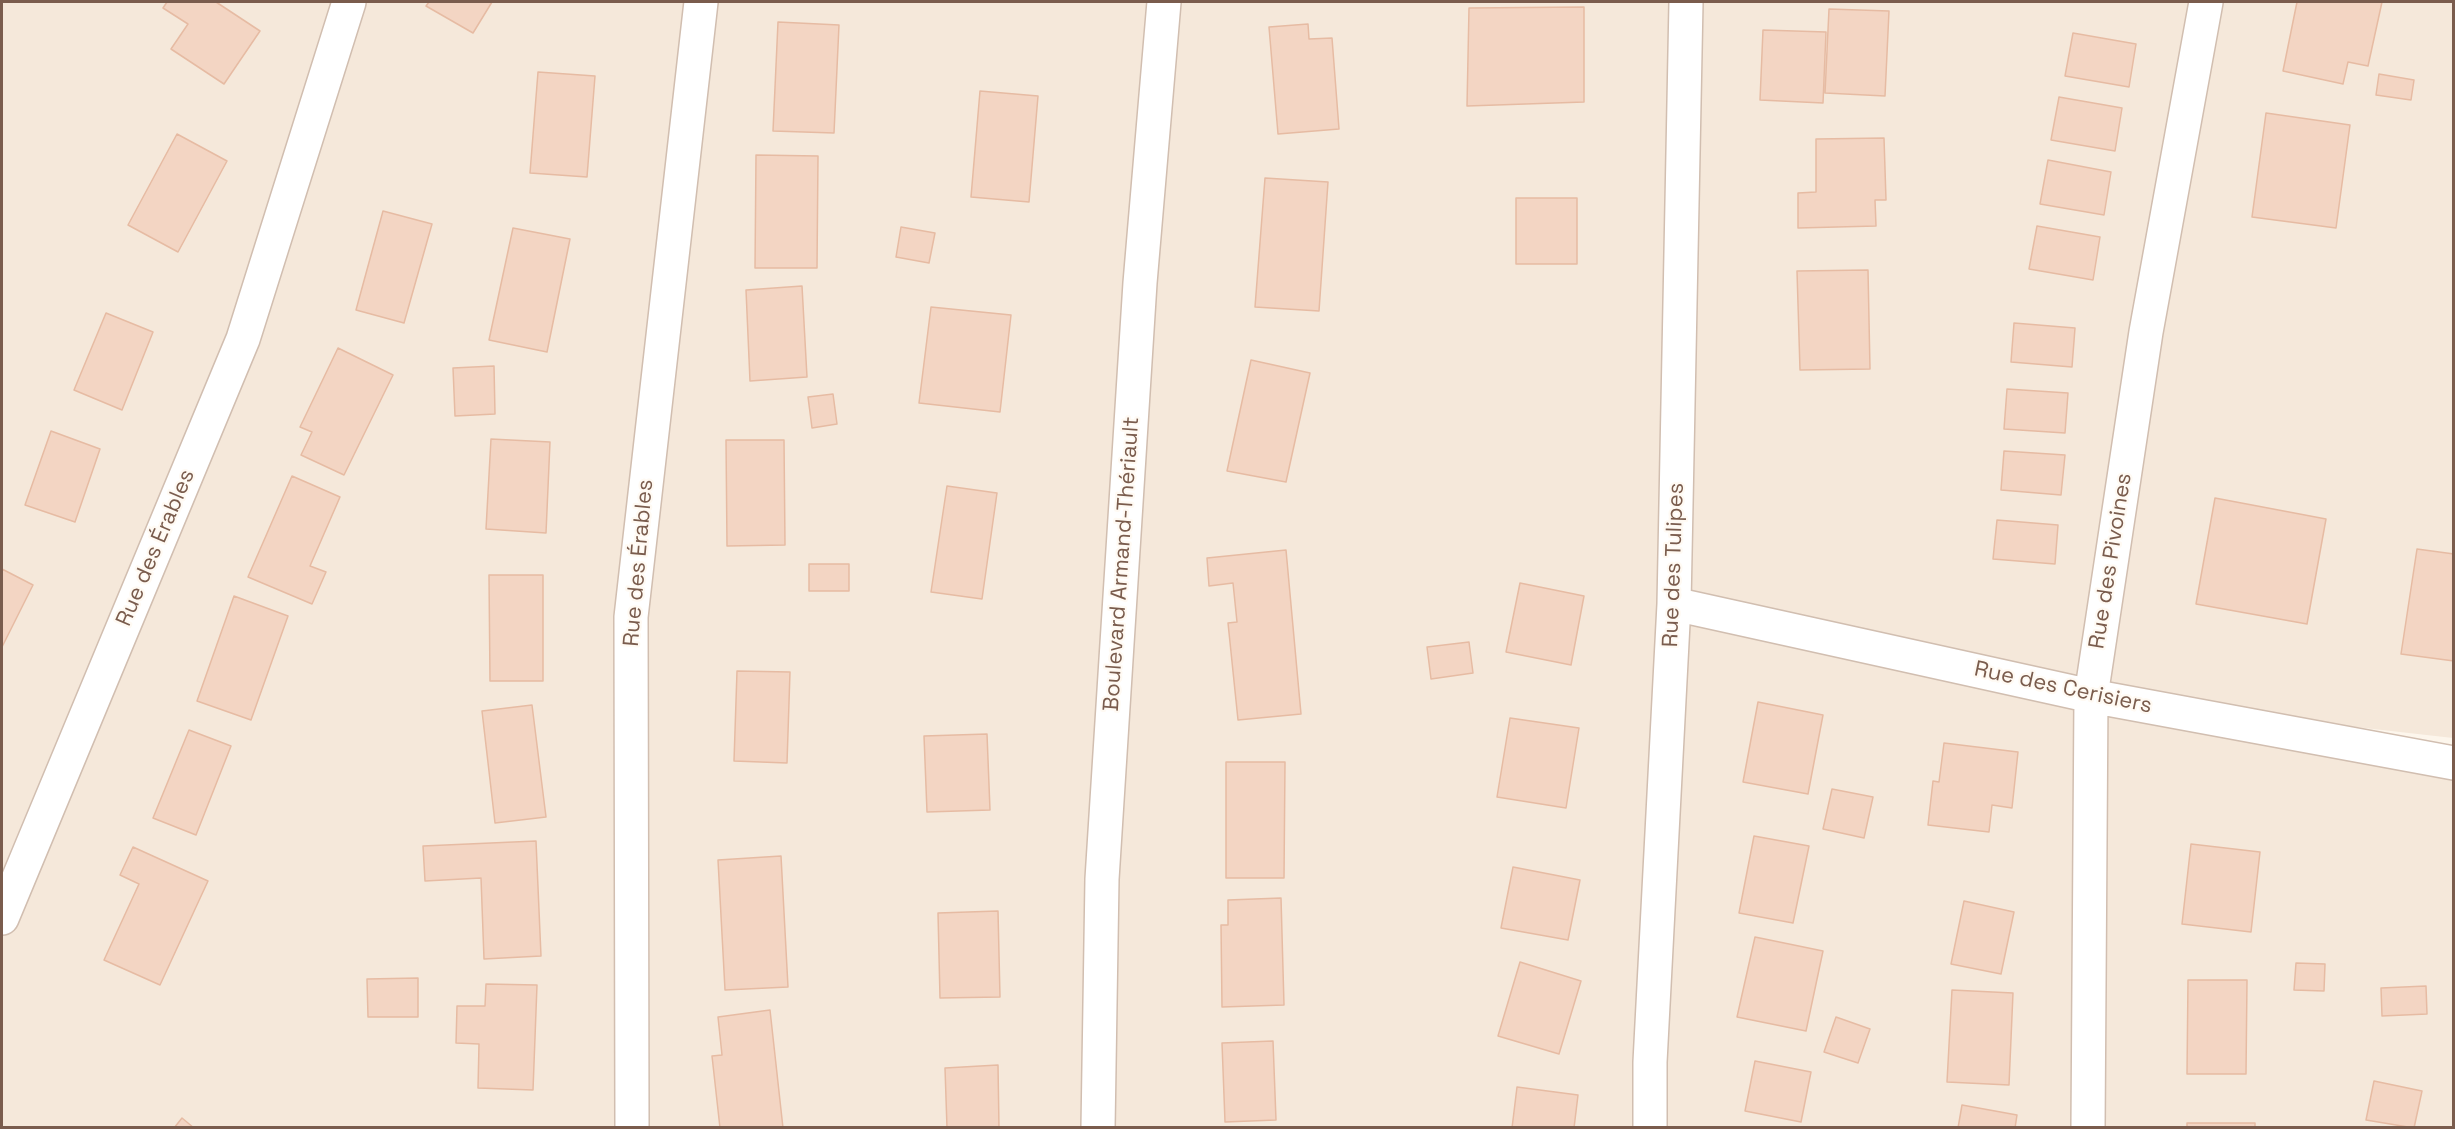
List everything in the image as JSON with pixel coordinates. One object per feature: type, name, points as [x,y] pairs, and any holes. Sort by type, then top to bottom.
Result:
[{"type":"street","name":"Rue des Érables","points":[[2,918],[243,339],[349,2]]},
{"type":"street","name":"Rue des Érables","points":[[632,1128],[631,617],[701,2]]},
{"type":"street","name":"Boulevard Armand-Thériault","points":[[1098,1128],[1102,879],[1140,283],[1164,2]]},
{"type":"street","name":"Rue des Tulipes","points":[[1650,1128],[1650,1062],[1674,604],[1686,2]]},
{"type":"street","name":"Rue des Pivoines","points":[[2088,1128],[2091,696],[2146,333],[2206,2]]},
{"type":"street","name":"Rue des Cerisiers","points":[[1674,604],[2091,696],[2454,763]]},
{"type":"shaded area","points":[[2,2],[2453,2],[2453,738],[2099,698],[2453,780],[2453,1127],[2,1128]]},
{"type":"building","points":[[167,2],[216,2],[260,31],[224,84],[171,49],[188,24],[163,8]]},
{"type":"building","points":[[429,2],[492,2],[473,33],[426,6]]},
{"type":"building","points":[[2297,2],[2382,2],[2368,66],[2348,62],[2343,84],[2283,71]]},
{"type":"building","points":[[1584,7],[1584,102],[1467,106],[1469,8]]},
{"type":"building","points":[[1829,9],[1889,11],[1885,96],[1825,93]]},
{"type":"building","points":[[778,22],[839,25],[834,133],[773,131]]},
{"type":"building","points":[[1308,24],[1309,39],[1332,38],[1339,129],[1278,134],[1269,27]]},
{"type":"building","points":[[1763,30],[1826,32],[1823,103],[1760,100]]},
{"type":"building","points":[[2073,33],[2136,44],[2129,87],[2065,76]]},
{"type":"building","points":[[538,72],[595,76],[587,177],[530,173]]},
{"type":"building","points":[[2379,74],[2414,80],[2411,100],[2376,95]]},
{"type":"building","points":[[980,91],[1038,96],[1029,202],[971,197]]},
{"type":"building","points":[[2059,97],[2122,108],[2115,151],[2051,140]]},
{"type":"building","points":[[2266,113],[2350,125],[2336,228],[2252,217]]},
{"type":"building","points":[[177,134],[227,161],[178,252],[128,225]]},
{"type":"building","points":[[1884,138],[1886,200],[1875,200],[1876,226],[1798,228],[1798,193],[1816,192],[1816,139]]},
{"type":"building","points":[[756,155],[818,156],[817,268],[755,268]]},
{"type":"building","points":[[2048,160],[2111,172],[2104,215],[2040,204]]},
{"type":"building","points":[[1265,178],[1328,182],[1319,311],[1255,307]]},
{"type":"building","points":[[1516,198],[1577,198],[1577,264],[1516,264]]},
{"type":"building","points":[[383,211],[432,224],[404,323],[356,310]]},
{"type":"building","points":[[2037,226],[2100,237],[2093,280],[2029,269]]},
{"type":"building","points":[[901,227],[935,233],[929,263],[896,257]]},
{"type":"building","points":[[513,228],[570,239],[547,352],[489,340]]},
{"type":"building","points":[[1868,270],[1870,369],[1800,370],[1797,271]]},
{"type":"building","points":[[802,286],[807,377],[750,381],[746,290]]},
{"type":"building","points":[[931,307],[1011,315],[1000,412],[919,403]]},
{"type":"building","points":[[106,313],[153,332],[122,410],[74,390]]},
{"type":"building","points":[[2014,323],[2075,328],[2072,367],[2011,362]]},
{"type":"building","points":[[338,348],[393,375],[344,475],[301,455],[312,432],[300,427]]},
{"type":"building","points":[[1251,360],[1310,373],[1286,482],[1227,471]]},
{"type":"building","points":[[494,366],[495,414],[455,416],[453,368]]},
{"type":"building","points":[[2007,389],[2068,393],[2065,433],[2004,429]]},
{"type":"building","points":[[833,394],[837,424],[812,428],[808,397]]},
{"type":"building","points":[[51,431],[100,449],[75,522],[25,505]]},
{"type":"building","points":[[491,439],[550,442],[546,533],[486,529]]},
{"type":"building","points":[[726,440],[784,440],[785,545],[727,546]]},
{"type":"building","points":[[2004,451],[2065,455],[2061,495],[2001,490]]},
{"type":"building","points":[[292,476],[340,497],[310,566],[326,572],[312,604],[248,577]]},
{"type":"building","points":[[947,486],[997,493],[982,599],[931,592]]},
{"type":"building","points":[[2215,498],[2326,519],[2307,624],[2196,604]]},
{"type":"building","points":[[1997,520],[2058,525],[2055,564],[1993,559]]},
{"type":"building","points":[[2417,549],[2454,554],[2454,661],[2401,654]]},
{"type":"building","points":[[1286,550],[1301,714],[1238,720],[1228,623],[1237,622],[1233,583],[1209,586],[1207,558]]},
{"type":"building","points":[[809,564],[849,564],[849,591],[809,591]]},
{"type":"building","points":[[2,569],[33,585],[2,647]]},
{"type":"building","points":[[489,575],[543,575],[543,681],[490,681]]},
{"type":"building","points":[[1520,583],[1584,596],[1571,665],[1506,652]]},
{"type":"building","points":[[234,596],[288,616],[251,720],[197,701]]},
{"type":"building","points":[[1469,642],[1473,673],[1431,679],[1427,647]]},
{"type":"building","points":[[737,671],[790,672],[787,763],[734,761]]},
{"type":"building","points":[[1758,702],[1823,715],[1808,794],[1743,782]]},
{"type":"building","points":[[532,705],[546,817],[495,823],[482,711]]},
{"type":"building","points":[[1510,718],[1579,728],[1566,808],[1497,797]]},
{"type":"building","points":[[189,730],[231,746],[196,835],[153,818]]},
{"type":"building","points":[[987,734],[990,810],[927,812],[924,736]]},
{"type":"building","points":[[1944,743],[2018,752],[2012,808],[1992,805],[1989,832],[1928,825],[1933,781],[1939,782]]},
{"type":"building","points":[[1226,762],[1285,762],[1284,878],[1226,878]]},
{"type":"building","points":[[1832,789],[1873,797],[1864,838],[1823,829]]},
{"type":"building","points":[[1754,836],[1809,846],[1793,923],[1739,913]]},
{"type":"building","points":[[536,841],[541,956],[484,959],[481,878],[425,881],[423,846]]},
{"type":"building","points":[[2191,844],[2260,852],[2251,932],[2182,924]]},
{"type":"building","points":[[133,847],[208,881],[160,985],[104,960],[139,884],[120,875]]},
{"type":"building","points":[[781,856],[788,987],[725,990],[718,860]]},
{"type":"building","points":[[1513,867],[1580,880],[1568,940],[1501,928]]},
{"type":"building","points":[[1281,898],[1284,1005],[1222,1007],[1221,925],[1228,925],[1228,900]]},
{"type":"building","points":[[1964,901],[2014,912],[2001,974],[1951,964]]},
{"type":"building","points":[[998,911],[1000,997],[940,998],[938,913]]},
{"type":"building","points":[[1755,937],[1823,951],[1806,1031],[1737,1017]]},
{"type":"building","points":[[1520,962],[1581,981],[1559,1054],[1498,1036]]},
{"type":"building","points":[[2296,963],[2325,964],[2324,991],[2294,990]]},
{"type":"building","points":[[418,978],[418,1017],[368,1017],[367,979]]},
{"type":"building","points":[[2188,980],[2247,980],[2246,1074],[2187,1074]]},
{"type":"building","points":[[486,984],[537,985],[533,1090],[478,1088],[479,1044],[456,1043],[457,1006],[485,1006]]},
{"type":"building","points":[[2426,986],[2427,1014],[2382,1016],[2381,988]]},
{"type":"building","points":[[1952,990],[2013,993],[2009,1085],[1947,1082]]},
{"type":"building","points":[[770,1010],[783,1128],[720,1128],[712,1056],[722,1055],[718,1017]]},
{"type":"building","points":[[1836,1017],[1870,1029],[1858,1063],[1824,1052]]},
{"type":"building","points":[[1273,1041],[1276,1120],[1225,1122],[1222,1043]]},
{"type":"building","points":[[1755,1061],[1811,1072],[1801,1122],[1745,1111]]},
{"type":"building","points":[[998,1065],[999,1128],[947,1128],[945,1068]]},
{"type":"building","points":[[2374,1081],[2422,1091],[2414,1128],[2366,1120]]},
{"type":"building","points":[[1517,1087],[1578,1095],[1574,1128],[1512,1128]]},
{"type":"building","points":[[1962,1105],[2017,1115],[2015,1128],[1958,1128]]},
{"type":"building","points":[[182,1118],[194,1128],[174,1128]]},
{"type":"building","points":[[2187,1123],[2255,1123],[2255,1128],[2187,1128]]}]
